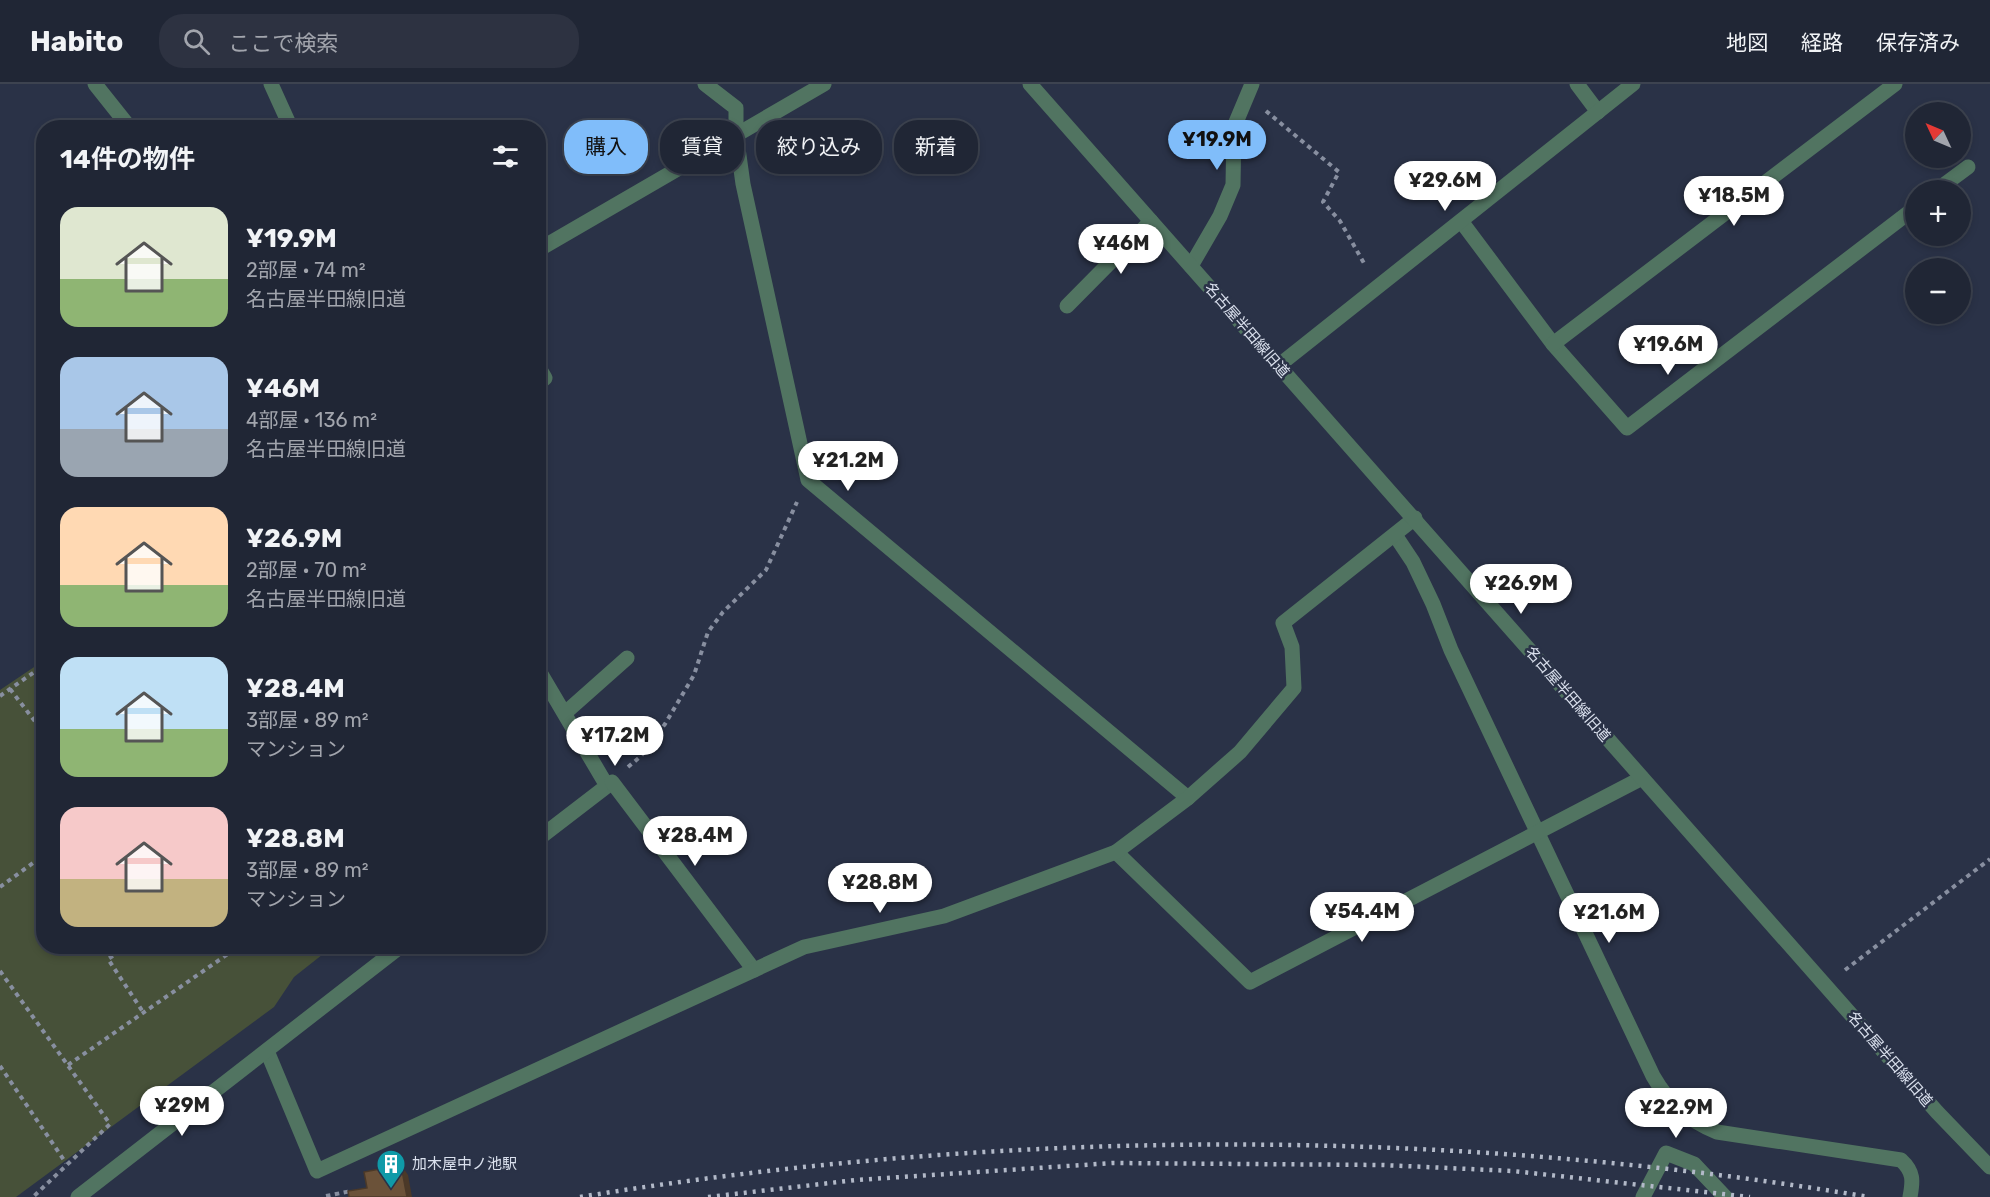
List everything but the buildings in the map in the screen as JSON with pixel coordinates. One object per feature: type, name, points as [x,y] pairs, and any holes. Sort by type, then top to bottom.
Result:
[{"type":"street","points":[[95,84],[124,120]]},
{"type":"street","points":[[271,84],[287,120]]},
{"type":"street","points":[[705,84],[736,108],[736,120]]},
{"type":"street","points":[[744,130],[825,84]]},
{"type":"street","name":"名古屋半田線旧道","points":[[1030,84],[1278,366],[1416,518],[1825,986],[1937,1112],[1990,1167]]},
{"type":"street","points":[[1191,266],[1220,216],[1233,185],[1234,127],[1252,84]]},
{"type":"street","points":[[1577,84],[1598,112]]},
{"type":"street","points":[[1278,366],[1633,84]]},
{"type":"street","points":[[1553,344],[1895,84]]},
{"type":"street","points":[[1950,180],[1965,168]]},
{"type":"street","points":[[546,245],[668,174]]},
{"type":"street","points":[[742,174],[808,480],[1188,798]]},
{"type":"street","points":[[1461,220],[1553,344],[1627,428],[1905,215]]},
{"type":"street","points":[[1067,306],[1151,221]]},
{"type":"street","points":[[267,1051],[317,1171],[804,947],[944,916],[1116,852],[1188,798],[1240,752],[1294,688],[1292,647],[1283,623],[1416,518]]},
{"type":"street","points":[[1395,535],[1423,583],[1451,650],[1540,832],[1653,1076],[1673,1106],[1702,1126],[1717,1132],[1901,1160],[1910,1169],[1913,1180],[1910,1197]]},
{"type":"street","points":[[565,713],[627,658]]},
{"type":"street","points":[[546,682],[607,786],[546,833]]},
{"type":"street","points":[[1116,852],[1250,982],[1642,778]]},
{"type":"street","points":[[612,782],[754,970]]},
{"type":"street","points":[[78,1197],[391,954]]},
{"type":"street","points":[[1643,1197],[1666,1153],[1694,1164],[1725,1197]]},
{"type":"path","points":[[1245,102],[1267,111],[1340,172],[1323,202],[1340,221],[1378,286]]},
{"type":"path","points":[[612,782],[641,756],[665,724],[694,675],[708,632],[723,612],[766,570],[799,497],[813,484]]},
{"type":"path","points":[[0,696],[36,671]]},
{"type":"path","points":[[10,688],[36,722]]},
{"type":"path","points":[[1825,986],[1990,859]]},
{"type":"path","points":[[0,887],[36,861]]},
{"type":"path","points":[[115,954],[108,958],[143,1012]]},
{"type":"path","points":[[68,1065],[228,954]]},
{"type":"path","points":[[0,971],[110,1124],[66,1163],[33,1197]]},
{"type":"path","points":[[0,1066],[66,1163]]},
{"type":"path","points":[[322,1197],[353,1191]]},
{"type":"green space","points":[[36,666],[36,954],[323,954],[294,977],[274,1007],[16,1197],[0,1197],[0,690]]},
{"type":"railway","points":[[580,1197],[740,1174],[901,1158],[1063,1148],[1224,1144],[1386,1148],[1548,1157],[1709,1174],[1869,1197]]},
{"type":"railway","points":[[708,1197],[856,1180],[1113,1163],[1382,1165],[1513,1171],[1750,1197]]},
{"type":"place","name":"加木屋中ノ池駅","points":[[391,1190]]}]
